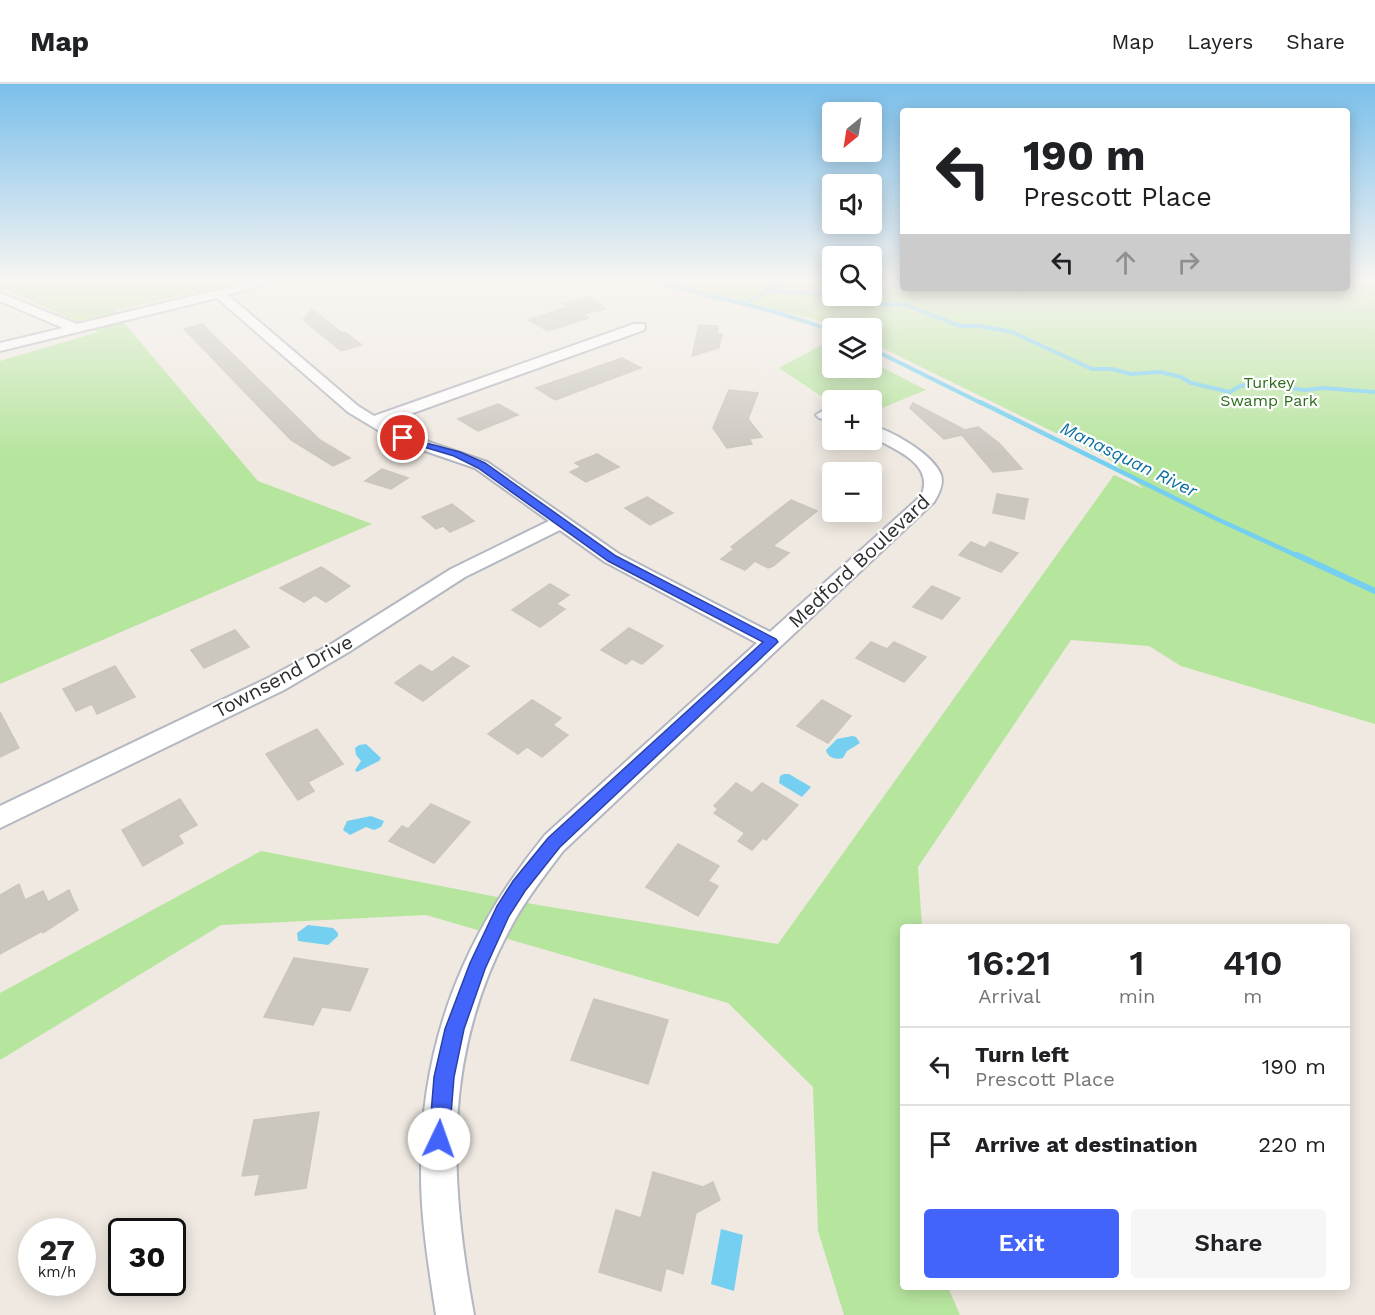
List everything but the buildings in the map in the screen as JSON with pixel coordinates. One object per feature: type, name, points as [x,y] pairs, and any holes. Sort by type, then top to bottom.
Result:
[{"type":"street","points":[[0,347],[30,339]]},
{"type":"street","points":[[273,339],[353,409],[372,422],[403,438],[457,454],[481,465],[612,558],[772,642]]},
{"type":"street","points":[[372,422],[604,339]]},
{"type":"street","name":"Medford Boulevard","points":[[454,1315],[444,1244],[438,1174],[439,1121],[444,1077],[454,1029],[476,969],[503,911],[519,886],[554,843],[934,491],[936,480],[928,466],[882,437]]},
{"type":"street","name":"Townsend Drive","points":[[0,818],[276,684],[340,648],[458,573],[560,523]]},
{"type":"green space","points":[[73,339],[138,339],[258,481],[372,524],[0,684],[0,361]]},
{"type":"green space","name":"Turkey Swamp Park","points":[[882,339],[1375,339],[1375,724],[1181,666],[1149,646],[1071,640],[918,867],[922,924],[900,924],[900,1290],[949,1290],[960,1315],[844,1315],[818,1231],[813,1087],[728,1003],[426,915],[221,925],[0,1060],[0,993],[261,851],[538,905],[778,944],[1114,475],[1144,489],[1109,459],[882,348]]},
{"type":"green space","points":[[822,345],[822,378],[882,378],[882,367],[926,390],[882,408],[882,390],[822,390],[821,396],[779,368]]},
{"type":"water","points":[[856,737],[860,743],[847,751],[843,758],[830,757],[826,750],[837,739]]},
{"type":"water","points":[[366,744],[381,758],[357,772],[355,770],[361,761],[356,755],[355,748]]},
{"type":"water","points":[[789,774],[811,787],[802,797],[779,783],[780,776]]},
{"type":"water","points":[[371,816],[384,821],[381,827],[374,830],[366,827],[350,835],[343,830],[347,821]]},
{"type":"water","points":[[308,925],[333,928],[338,936],[328,945],[298,941],[297,933]]},
{"type":"water","points":[[721,1229],[743,1235],[734,1291],[711,1284]]},
{"type":"waterway","points":[[1028,339],[1092,369],[1112,369],[1131,374],[1160,372],[1181,377],[1191,383],[1230,392],[1240,386],[1255,384],[1305,390],[1323,388],[1375,392]]},
{"type":"waterway","name":"Manasquan River","points":[[882,354],[983,404]]},
{"type":"waterway","name":"Manasquan River","points":[[980,402],[1219,520],[1300,557]]},
{"type":"waterway","name":"Manasquan River","points":[[1297,555],[1375,591]]},
{"type":"route","points":[[403,438],[457,454],[481,465],[598,550],[772,642],[554,843],[519,886],[503,911],[476,969],[454,1029],[444,1077],[439,1139]]}]
